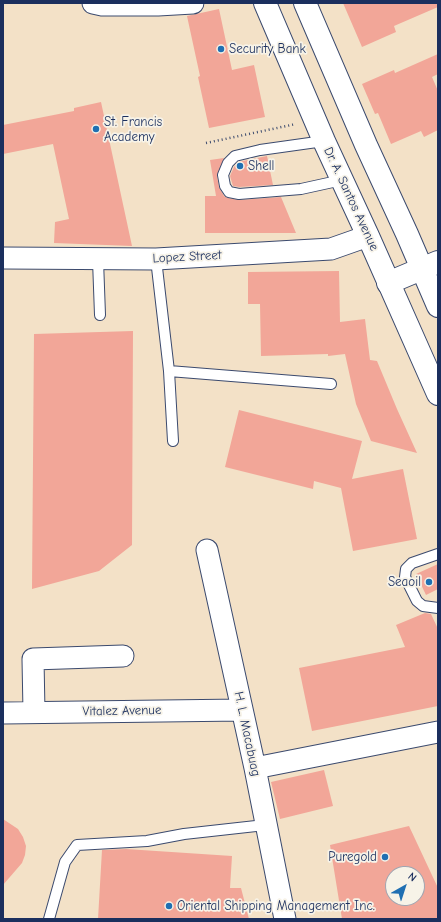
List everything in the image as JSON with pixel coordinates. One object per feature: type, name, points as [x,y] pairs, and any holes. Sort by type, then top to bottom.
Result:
[{"type":"main road","name":"Dr. A. Santos Avenue","points":[[264,3],[316,119],[324,141],[438,394]]},
{"type":"main road","points":[[305,3],[366,145],[407,234],[429,265],[438,306]]},
{"type":"main road","points":[[388,283],[429,265]]},
{"type":"street","points":[[93,3],[102,5],[193,3]]},
{"type":"street","name":"Lopez Street","points":[[3,258],[98,260],[156,259],[331,249],[368,236]]},
{"type":"street","name":"H. L. Macabuag","points":[[207,550],[255,768],[265,825],[285,919]]},
{"type":"street","points":[[34,712],[33,659],[123,656]]},
{"type":"street","name":"Vitalez Avenue","points":[[3,713],[242,710]]},
{"type":"street","points":[[255,768],[438,732]]},
{"type":"lane","points":[[324,141],[260,150],[236,156],[228,163],[223,176],[225,186],[229,192],[239,194],[301,189],[342,180]]},
{"type":"lane","points":[[156,259],[169,371],[173,441]]},
{"type":"lane","points":[[98,260],[100,316]]},
{"type":"lane","points":[[169,371],[331,384]]},
{"type":"lane","points":[[438,554],[412,563],[406,569],[405,577],[417,601],[423,606],[438,608]]},
{"type":"lane","points":[[49,919],[65,862],[77,845],[147,841],[184,834],[265,825]]},
{"type":"path","points":[[206,143],[316,119]]},
{"type":"building","points":[[343,3],[438,3],[438,7],[394,26],[396,32],[362,47]]},
{"type":"building","points":[[219,9],[232,70],[254,65],[265,117],[209,128],[187,16]]},
{"type":"building","points":[[438,54],[438,74],[432,77],[438,91],[438,130],[424,137],[421,131],[391,144],[378,113],[375,114],[362,84],[394,70],[395,73]]},
{"type":"building","points":[[101,102],[132,246],[54,243],[55,222],[69,219],[53,144],[3,154],[3,125],[74,111],[74,108]]},
{"type":"building","points":[[267,156],[273,185],[233,186],[230,176],[238,162]]},
{"type":"building","points":[[224,158],[217,176],[219,187],[224,196],[239,200],[281,197],[296,233],[205,233],[205,196],[216,196],[210,160]]},
{"type":"building","points":[[339,271],[340,322],[365,319],[370,360],[377,361],[417,453],[371,441],[356,404],[345,354],[328,356],[328,354],[261,356],[260,304],[248,304],[248,272]]},
{"type":"building","points":[[133,331],[132,545],[99,571],[32,589],[34,334]]},
{"type":"building","points":[[239,410],[362,441],[352,479],[403,469],[417,539],[353,551],[341,488],[314,481],[313,489],[225,467]]},
{"type":"building","name":"Seaoil","points":[[438,564],[438,589],[426,595],[416,574]]},
{"type":"building","points":[[425,613],[431,614],[438,629],[438,706],[312,731],[299,668],[405,647],[396,625]]},
{"type":"building","points":[[324,770],[333,806],[280,819],[271,782]]},
{"type":"building","points":[[3,819],[18,829],[26,846],[22,863],[3,885]]},
{"type":"building","name":"Puregold","points":[[409,826],[438,888],[438,919],[342,919],[330,845]]},
{"type":"building","points":[[126,849],[232,856],[230,888],[241,888],[249,919],[98,919],[102,850]]},
{"type":"place","name":"Security Bank","points":[[221,49]]},
{"type":"place","name":"St. Francis Academy","points":[[96,129]]},
{"type":"place","name":"Shell","points":[[240,166]]},
{"type":"place","name":"Seaoil","points":[[429,582]]},
{"type":"place","name":"Puregold","points":[[385,857]]},
{"type":"place","name":"Oriental Shipping Management Inc.","points":[[169,906]]}]
